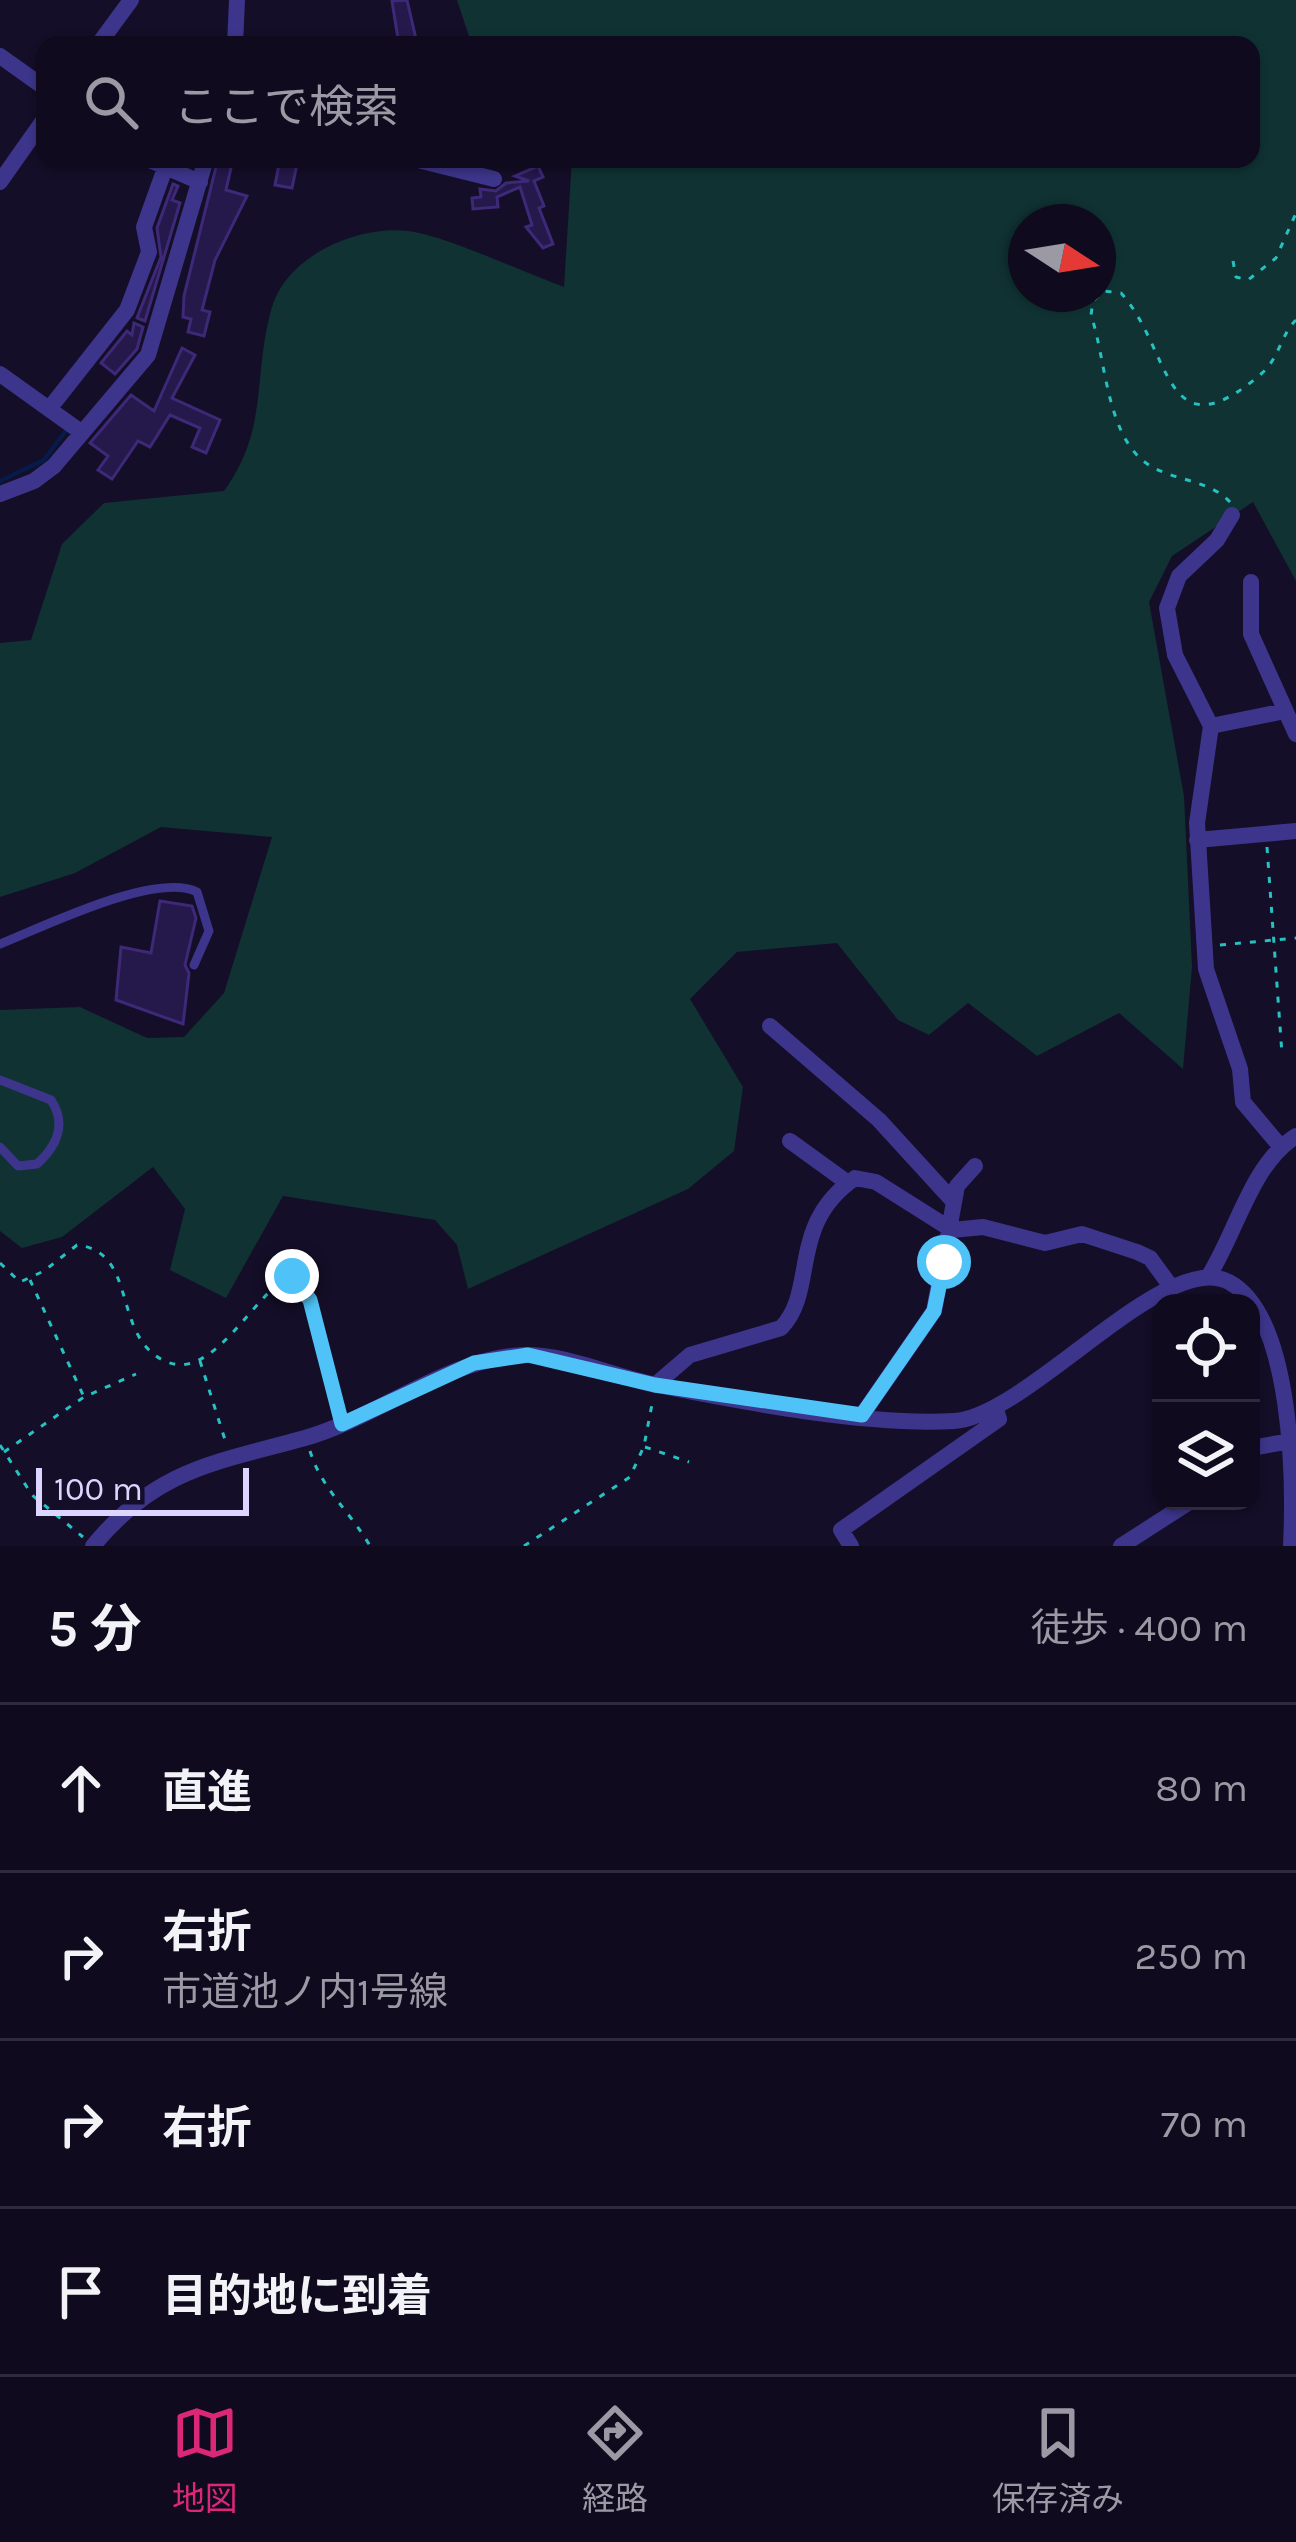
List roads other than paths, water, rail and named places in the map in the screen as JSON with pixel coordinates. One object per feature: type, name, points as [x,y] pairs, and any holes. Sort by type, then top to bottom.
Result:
[{"type":"street","points":[[105,36],[131,0]]},
{"type":"street","points":[[236,36],[238,0]]},
{"type":"street","points":[[0,56],[36,82]]},
{"type":"street","points":[[0,182],[36,131]]},
{"type":"street","points":[[160,168],[200,182]]},
{"type":"street","points":[[0,494],[34,481],[148,355],[204,168]]},
{"type":"street","points":[[450,168],[494,179]]},
{"type":"street","points":[[49,410],[127,310],[148,252],[144,226],[164,171]]},
{"type":"street","points":[[0,374],[81,432]]},
{"type":"street","points":[[1208,1277],[1288,1141],[1243,1102],[1240,1070],[1211,994],[1197,840],[1211,726],[1175,656],[1167,608],[1178,576],[1217,540],[1232,515]]},
{"type":"street","points":[[1251,583],[1251,634],[1296,734]]},
{"type":"street","points":[[1211,726],[1285,711]]},
{"type":"street","points":[[1197,840],[1296,831]]},
{"type":"street","points":[[770,1026],[879,1120],[954,1202]]},
{"type":"street","points":[[790,1141],[848,1184]]},
{"type":"street","points":[[862,1415],[934,1311],[961,1176],[975,1166]]},
{"type":"street","points":[[655,1385],[690,1355],[781,1328],[798,1292],[811,1232],[856,1178],[876,1182],[952,1230],[997,1229],[1036,1242],[1082,1234],[1150,1258],[1172,1288]]},
{"type":"street","points":[[93,1545],[122,1511],[150,1489],[229,1456],[306,1438],[474,1363],[552,1358],[655,1385],[862,1415],[971,1419],[1172,1288],[1208,1277],[1233,1284],[1256,1307],[1277,1367],[1293,1443],[1291,1546]]},
{"type":"street","points":[[851,1546],[841,1530],[999,1420],[995,1407]]},
{"type":"street","points":[[1260,1447],[1293,1443]]},
{"type":"street","points":[[1121,1546],[1177,1510]]},
{"type":"lane","points":[[0,944],[92,908],[177,886],[197,892],[209,923],[194,965]]},
{"type":"lane","points":[[0,1080],[51,1100],[59,1123],[56,1143],[37,1164],[18,1166],[0,1147]]},
{"type":"waterway","points":[[0,481],[44,460],[65,432]]}]
